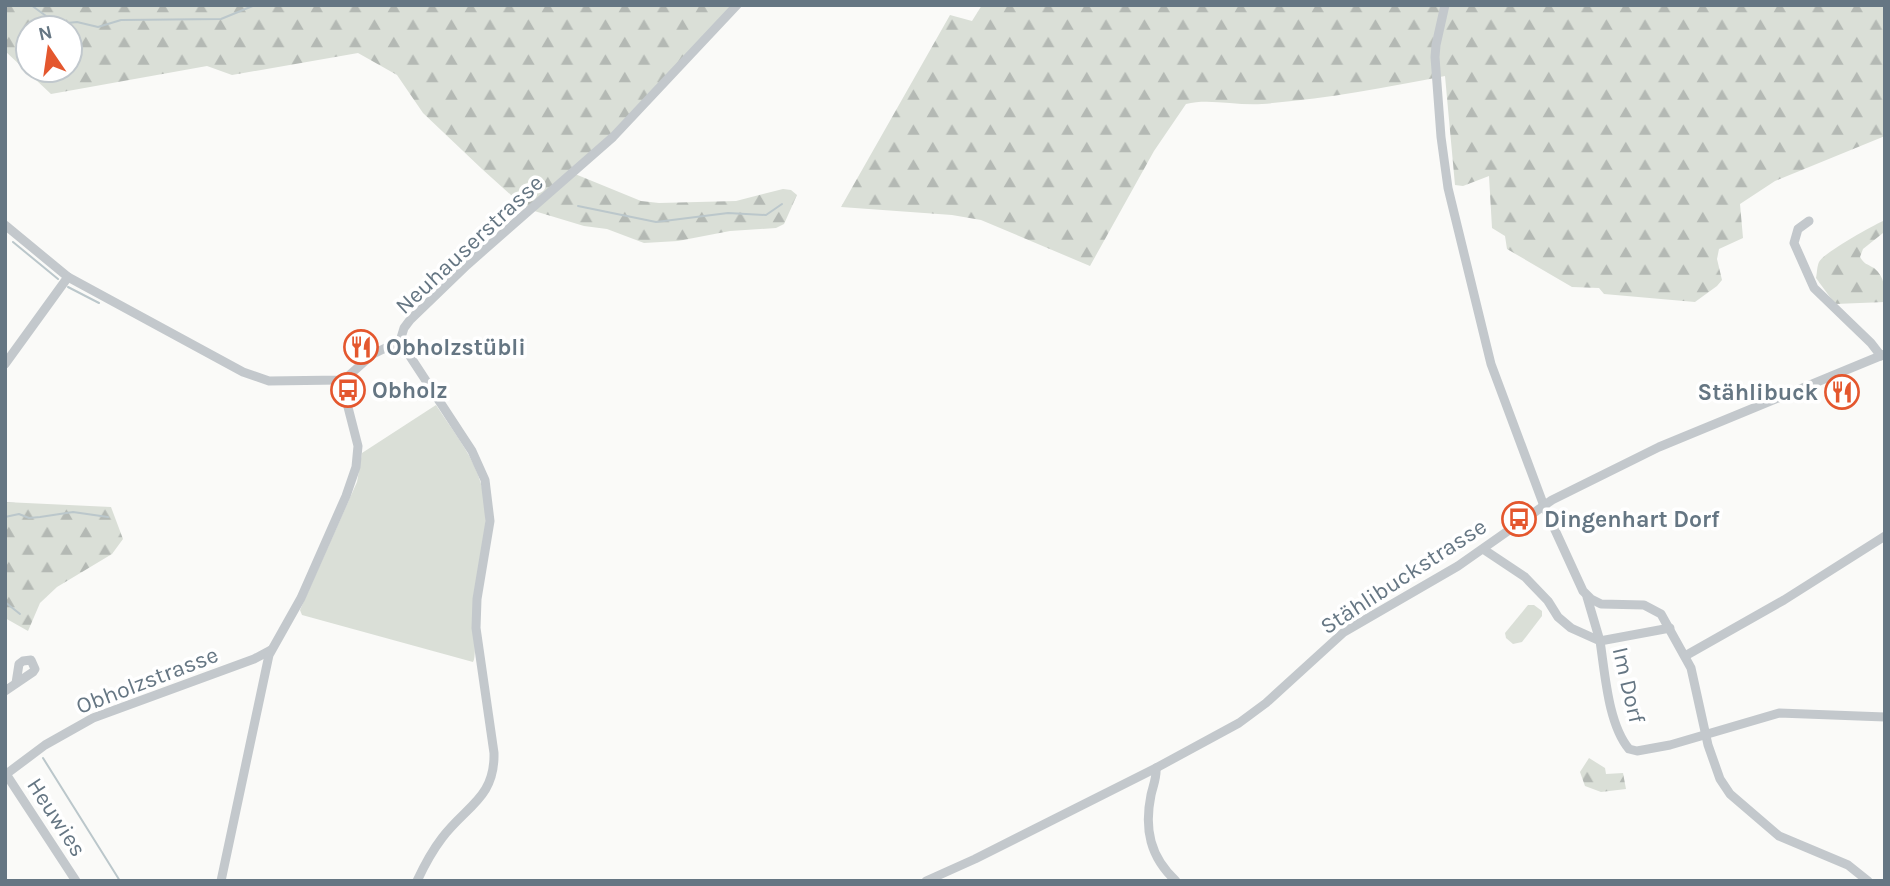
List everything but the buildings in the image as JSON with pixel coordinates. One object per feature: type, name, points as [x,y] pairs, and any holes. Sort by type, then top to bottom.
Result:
[{"type":"street","name":"Neuhauserstrasse","points":[[341,380],[373,354],[400,341],[410,320],[467,265],[613,137],[737,5]]},
{"type":"street","points":[[1445,5],[1435,57],[1441,137],[1448,188],[1491,364],[1544,506],[1587,596],[1600,641],[1670,628]]},
{"type":"street","points":[[1809,221],[1798,229],[1794,243],[1814,288],[1883,355]]},
{"type":"street","points":[[7,231],[68,276],[243,372],[269,381],[341,380],[358,446],[356,467],[301,598],[271,650],[220,881]]},
{"type":"street","points":[[5,364],[68,276]]},
{"type":"street","points":[[400,341],[472,451],[485,480],[490,508],[489,536],[475,628],[494,753],[494,770],[490,784],[442,839],[417,881]]},
{"type":"street","name":"Stählibuckstrasse","points":[[926,881],[1156,768],[1239,723],[1266,703],[1345,632],[1458,566],[1544,506],[1659,447],[1883,355]]},
{"type":"street","points":[[1685,656],[1784,600],[1885,536]]},
{"type":"street","name":"Im Dorf","points":[[1483,549],[1525,577],[1548,601],[1558,617],[1571,628],[1600,641],[1613,715],[1620,736],[1629,749],[1637,751],[1670,745],[1705,735]]},
{"type":"street","points":[[1587,596],[1601,604],[1650,607],[1661,614],[1685,656],[1696,685],[1705,735],[1720,779],[1730,794],[1779,836],[1848,865],[1868,881]]},
{"type":"street","name":"Obholzstrasse","points":[[6,775],[45,745],[93,718],[254,659],[271,650]]},
{"type":"street","points":[[5,691],[16,683]]},
{"type":"street","points":[[1705,735],[1779,713],[1885,717]]},
{"type":"street","points":[[1156,768],[1148,815],[1152,847],[1155,858],[1176,881]]},
{"type":"street","name":"Heuwies","points":[[6,775],[76,881]]},
{"type":"green space","points":[[5,5],[737,5],[575,174],[641,201],[659,203],[736,201],[783,189],[791,190],[797,195],[784,224],[776,228],[730,231],[678,241],[644,243],[607,229],[584,226],[531,210],[521,204],[423,113],[397,75],[358,53],[232,75],[207,66],[51,94],[40,84],[84,84],[84,14],[14,14],[14,59],[5,51]]},
{"type":"green space","points":[[982,5],[1885,5],[1885,136],[1775,181],[1740,204],[1743,238],[1719,249],[1717,259],[1722,280],[1695,302],[1604,294],[1599,288],[1572,287],[1507,249],[1505,236],[1492,228],[1489,176],[1463,186],[1455,185],[1445,76],[1354,93],[1285,102],[1186,104],[1154,151],[1090,266],[981,220],[952,215],[841,207],[950,15],[972,21]]},
{"type":"green space","points":[[1885,220],[1883,233],[1863,249],[1860,257],[1880,275],[1885,302],[1835,304],[1816,278],[1819,262],[1839,246]]},
{"type":"green space","points":[[436,405],[470,457],[483,492],[485,544],[474,615],[473,662],[302,615],[300,610],[357,482],[362,453]]},
{"type":"green space","points":[[5,502],[111,507],[123,539],[112,554],[57,587],[40,603],[28,631],[5,618]]},
{"type":"green space","points":[[1528,605],[1534,605],[1542,611],[1542,616],[1522,642],[1513,644],[1506,638],[1505,633]]},
{"type":"green space","points":[[1589,758],[1605,768],[1606,774],[1623,773],[1626,789],[1601,792],[1585,786],[1580,772]]},
{"type":"waterway","points":[[31,5],[57,24],[77,22],[98,27],[121,20],[221,19],[255,5]]},
{"type":"waterway","points":[[578,206],[656,222],[728,213],[766,215],[782,204]]},
{"type":"waterway","points":[[13,242],[58,279]]},
{"type":"waterway","points":[[68,287],[99,303]]},
{"type":"waterway","points":[[5,517],[19,514],[29,518],[73,512],[108,517]]},
{"type":"waterway","points":[[5,602],[20,614]]},
{"type":"waterway","points":[[43,758],[120,881]]},
{"type":"place","name":"Obholzstübli","points":[[361,347]]},
{"type":"place","name":"Obholz","points":[[348,390]]},
{"type":"place","name":"Stählibuck","points":[[1842,392]]},
{"type":"place","name":"Dingenhart Dorf","points":[[1519,519]]}]
